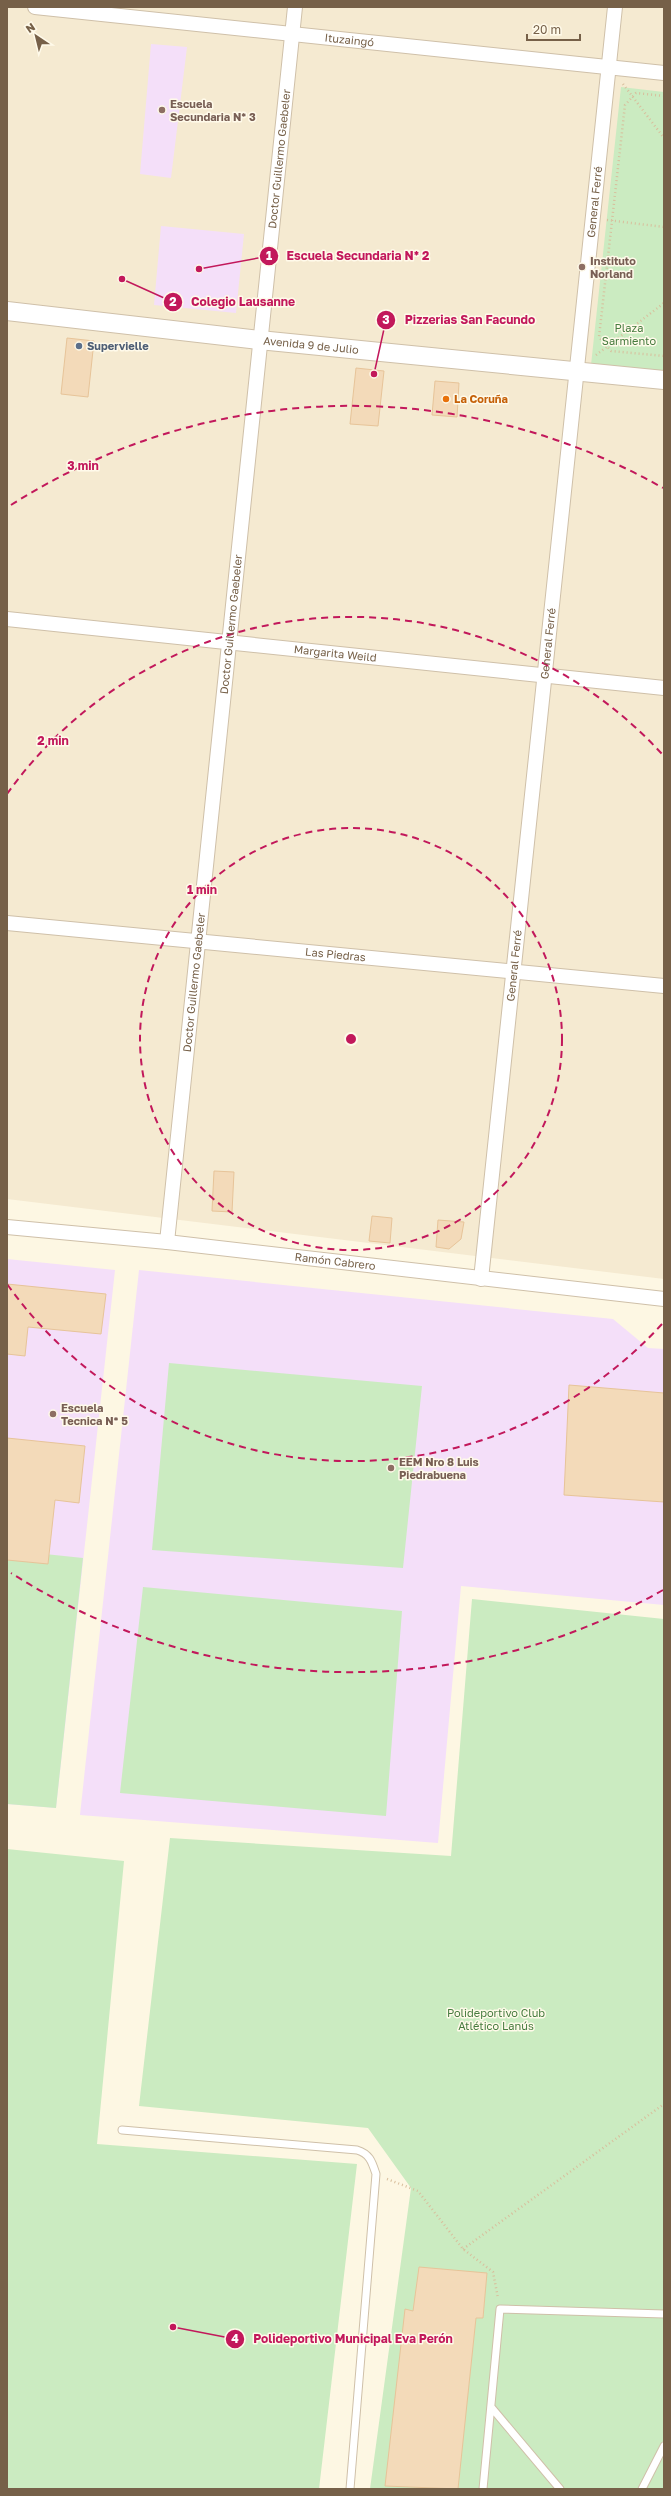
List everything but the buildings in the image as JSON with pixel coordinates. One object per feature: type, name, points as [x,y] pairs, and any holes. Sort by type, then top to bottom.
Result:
[{"type":"street","name":"Ituzaingó","points":[[34,7],[292,35],[609,66],[664,73]]},
{"type":"street","name":"Doctor Guillermo Gaebeler","points":[[167,1242],[259,340],[295,7]]},
{"type":"street","name":"General Ferré","points":[[481,1280],[575,371],[615,7]]},
{"type":"street","name":"Avenida 9 de Julio","points":[[7,311],[259,340],[664,380]]},
{"type":"street","name":"Margarita Weild","points":[[7,619],[228,643],[544,674],[664,688]]},
{"type":"street","name":"Las Piedras","points":[[7,923],[664,986]]},
{"type":"street","name":"Ramón Cabrero","points":[[7,1226],[167,1242],[481,1280],[664,1299]]},
{"type":"lane","points":[[122,2130],[357,2150],[366,2153],[376,2174],[350,2489]]},
{"type":"lane","points":[[483,2489],[500,2309],[664,2314]]},
{"type":"lane","points":[[491,2407],[560,2489]]},
{"type":"lane","points":[[642,2489],[664,2446]]},
{"type":"path","points":[[609,66],[664,138]]},
{"type":"path","points":[[664,96],[636,93],[626,105],[599,337],[611,351],[664,356]]},
{"type":"path","points":[[592,219],[664,227]]},
{"type":"path","points":[[575,371],[664,303]]},
{"type":"path","points":[[463,2249],[664,2104]]},
{"type":"path","points":[[376,2174],[418,2192],[463,2249],[492,2272],[500,2309]]},
{"type":"shaded area","points":[[7,7],[664,7],[664,1279],[7,1199]]},
{"type":"shaded area","name":"Escuela Secundaria N* 3","points":[[151,44],[187,47],[171,178],[140,174]]},
{"type":"shaded area","points":[[161,226],[244,234],[236,313],[154,305]]},
{"type":"shaded area","name":"Escuela Tecnica N* 5","points":[[7,1259],[115,1270],[56,1808],[7,1804]]},
{"type":"shaded area","name":"EEM Nro 8 Luis Piedrabuena","points":[[139,1270],[613,1319],[648,1348],[664,1349],[664,1605],[461,1586],[438,1843],[80,1815]]},
{"type":"green space","name":"Plaza Sarmiento","points":[[621,87],[664,92],[664,372],[591,365]]},
{"type":"green space","points":[[169,1363],[422,1386],[403,1568],[152,1550]]},
{"type":"green space","points":[[7,1550],[83,1558],[56,1808],[7,1804]]},
{"type":"green space","points":[[143,1587],[402,1611],[386,1816],[120,1793]]},
{"type":"green space","name":"Polideportivo Club Atlético Lanús","points":[[472,1599],[664,1619],[664,2489],[370,2489],[411,2188],[368,2128],[139,2106],[170,1838],[451,1856]]},
{"type":"green space","points":[[7,1849],[124,1861],[97,2144],[357,2164],[319,2489],[7,2489]]},
{"type":"place","name":"Escuela Secundaria N* 3","points":[[162,110]]},
{"type":"place","name":"Instituto Norland","points":[[582,267]]},
{"type":"place","name":"Escuela Secundaria N* 2","points":[[199,269]]},
{"type":"place","name":"Colegio Lausanne","points":[[122,279]]},
{"type":"place","name":"Supervielle","points":[[79,346]]},
{"type":"place","name":"Pizzerias San Facundo","points":[[374,374]]},
{"type":"place","name":"La Coruña","points":[[446,399]]},
{"type":"place","name":"Escuela Tecnica N* 5","points":[[53,1414]]},
{"type":"place","name":"EEM Nro 8 Luis Piedrabuena","points":[[391,1468]]},
{"type":"place","name":"Polideportivo Municipal Eva Perón","points":[[173,2327]]}]
